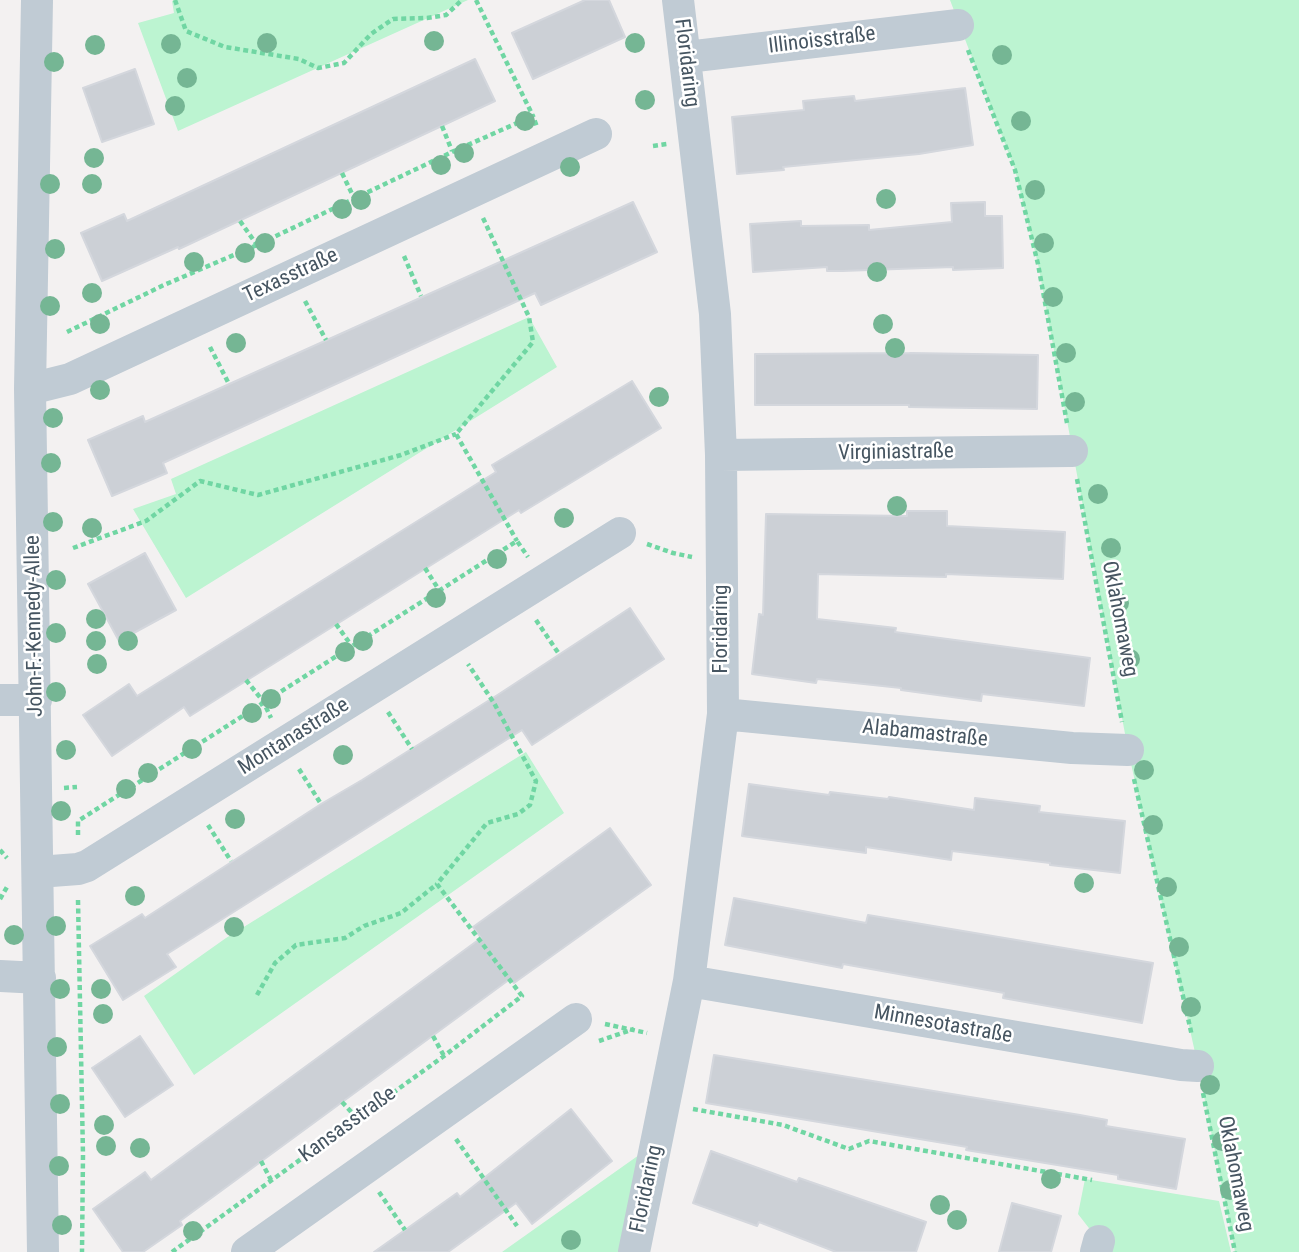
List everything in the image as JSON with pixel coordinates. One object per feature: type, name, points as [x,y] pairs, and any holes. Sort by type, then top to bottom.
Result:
[{"type":"street","name":"John-F.-Kennedy-Allee","points":[[37,0],[30,388],[43,1252]]},
{"type":"street","name":"Floridaring","points":[[634,1252],[689,981],[723,714],[721,455],[715,314],[687,57],[678,0]]},
{"type":"street","name":"Illinoisstraße","points":[[687,57],[958,25]]},
{"type":"street","name":"Texasstraße","points":[[30,388],[70,379],[596,134]]},
{"type":"street","name":"Virginiastraße","points":[[721,455],[1072,451]]},
{"type":"street","name":"Montanastraße","points":[[38,872],[88,866],[620,533]]},
{"type":"street","points":[[0,700],[36,700]]},
{"type":"street","name":"Alabamastraße","points":[[723,714],[1072,748],[1128,750]]},
{"type":"street","points":[[0,976],[40,978]]},
{"type":"street","name":"Minnesotastraße","points":[[689,981],[1198,1066]]},
{"type":"street","points":[[247,1252],[576,1019]]},
{"type":"path","points":[[175,0],[186,31],[225,47],[299,59],[318,68],[344,63],[371,34],[393,19],[446,15],[462,0]]},
{"type":"path","points":[[476,0],[533,116],[549,156]]},
{"type":"path","name":"Oklahomaweg","points":[[958,25],[1015,170],[1038,264],[1128,750],[1198,1066],[1235,1252]]},
{"type":"path","name":"Texasstraße","points":[[68,332],[164,285],[257,245],[533,116]]},
{"type":"path","points":[[442,126],[453,152]]},
{"type":"path","points":[[342,173],[354,198]]},
{"type":"path","points":[[73,548],[146,521],[200,481],[258,495],[401,455],[456,434],[533,342],[528,317],[481,213]]},
{"type":"path","points":[[240,221],[257,245]]},
{"type":"path","points":[[401,249],[421,296]]},
{"type":"path","points":[[303,296],[326,340]]},
{"type":"path","points":[[207,342],[229,384]]},
{"type":"path","points":[[456,434],[517,541],[532,588],[559,654]]},
{"type":"path","points":[[78,821],[517,541]]},
{"type":"path","points":[[425,568],[439,590]]},
{"type":"path","points":[[336,624],[351,645]]},
{"type":"path","points":[[257,995],[275,963],[296,944],[345,939],[365,926],[401,913],[437,884],[486,823],[518,814],[530,805],[536,781],[494,703],[451,639]]},
{"type":"path","points":[[247,680],[263,701],[283,744],[321,804]]},
{"type":"path","points":[[373,688],[412,748]]},
{"type":"path","points":[[192,801],[231,861]]},
{"type":"path","name":"Kansasstraße","points":[[172,1252],[444,1056],[522,996],[437,884]]},
{"type":"path","points":[[78,890],[82,1252]]},
{"type":"path","points":[[433,1036],[444,1056]]},
{"type":"path","points":[[342,1102],[357,1118]]},
{"type":"path","points":[[688,1109],[783,1125],[849,1149],[869,1141],[1092,1180]]},
{"type":"path","points":[[450,1130],[517,1226]]},
{"type":"path","points":[[261,1161],[271,1180]]},
{"type":"path","points":[[373,1183],[405,1230]]},
{"type":"green space","points":[[174,0],[468,0],[178,131],[138,23],[174,13]]},
{"type":"green space","points":[[950,0],[1299,0],[1299,1252],[1235,1252],[1198,1066],[1128,750],[1038,264],[1015,170]]},
{"type":"green space","points":[[529,317],[557,367],[186,598],[133,509],[176,494],[171,479]]},
{"type":"green space","points":[[526,752],[564,813],[194,1075],[144,996],[226,938]]},
{"type":"green space","points":[[639,1155],[619,1252],[502,1252]]},
{"type":"green space","points":[[1085,1179],[1219,1201],[1231,1252],[1096,1252],[1099,1241],[1078,1214]]},
{"type":"building","points":[[585,0],[609,0],[625,37],[533,79],[512,33]]},
{"type":"building","points":[[475,59],[495,101],[179,249],[178,247],[102,281],[81,233],[124,214],[127,221]]},
{"type":"building","points":[[135,69],[154,124],[102,142],[83,88]]},
{"type":"building","points":[[965,88],[973,145],[919,154],[737,174],[732,117],[804,110],[803,101],[854,96],[855,101]]},
{"type":"building","points":[[633,202],[657,252],[541,305],[535,293],[163,463],[167,473],[112,496],[88,440],[143,416],[145,422]]},
{"type":"building","points":[[985,202],[985,216],[1002,216],[1003,268],[827,271],[827,267],[753,272],[750,224],[801,221],[801,226],[869,225],[869,230],[952,222],[951,203]]},
{"type":"building","points":[[755,354],[1038,355],[1037,409],[909,405],[755,405]]},
{"type":"building","points":[[632,381],[661,428],[521,513],[519,510],[190,716],[184,707],[112,756],[83,715],[129,684],[137,696],[496,472],[492,465]]},
{"type":"building","points":[[907,511],[947,511],[947,526],[1065,532],[1063,579],[946,574],[946,577],[818,574],[817,619],[896,628],[895,632],[1090,658],[1084,706],[982,694],[981,701],[901,688],[817,679],[816,683],[752,674],[759,614],[763,615],[766,514],[907,516]]},
{"type":"building","points":[[145,553],[176,610],[119,641],[88,584]]},
{"type":"building","points":[[630,608],[664,659],[532,745],[522,730],[167,954],[176,967],[123,1000],[90,946],[142,914],[145,918]]},
{"type":"building","points":[[749,784],[829,795],[830,792],[889,797],[974,810],[975,798],[1040,806],[1039,812],[1125,821],[1120,873],[952,851],[951,860],[866,847],[866,853],[742,836]]},
{"type":"building","points":[[610,828],[651,885],[514,983],[510,979],[180,1221],[182,1225],[143,1252],[123,1252],[93,1209],[145,1172],[151,1180],[481,938],[473,927]]},
{"type":"building","points":[[734,898],[866,923],[868,915],[1153,963],[1142,1023],[1003,998],[1004,993],[843,964],[842,968],[725,945]]},
{"type":"building","points":[[140,1036],[173,1085],[125,1117],[92,1068]]},
{"type":"building","points":[[714,1055],[1080,1115],[1107,1120],[1106,1126],[1185,1139],[1176,1189],[1118,1179],[1118,1175],[966,1150],[967,1147],[706,1103]]},
{"type":"building","points":[[571,1109],[612,1161],[532,1224],[516,1203],[448,1252],[374,1252],[457,1193],[460,1197]]},
{"type":"building","points":[[711,1151],[797,1182],[799,1178],[926,1222],[916,1252],[836,1252],[759,1222],[757,1226],[693,1203]]},
{"type":"building","points":[[1012,1203],[1061,1216],[1051,1252],[999,1252]]}]
